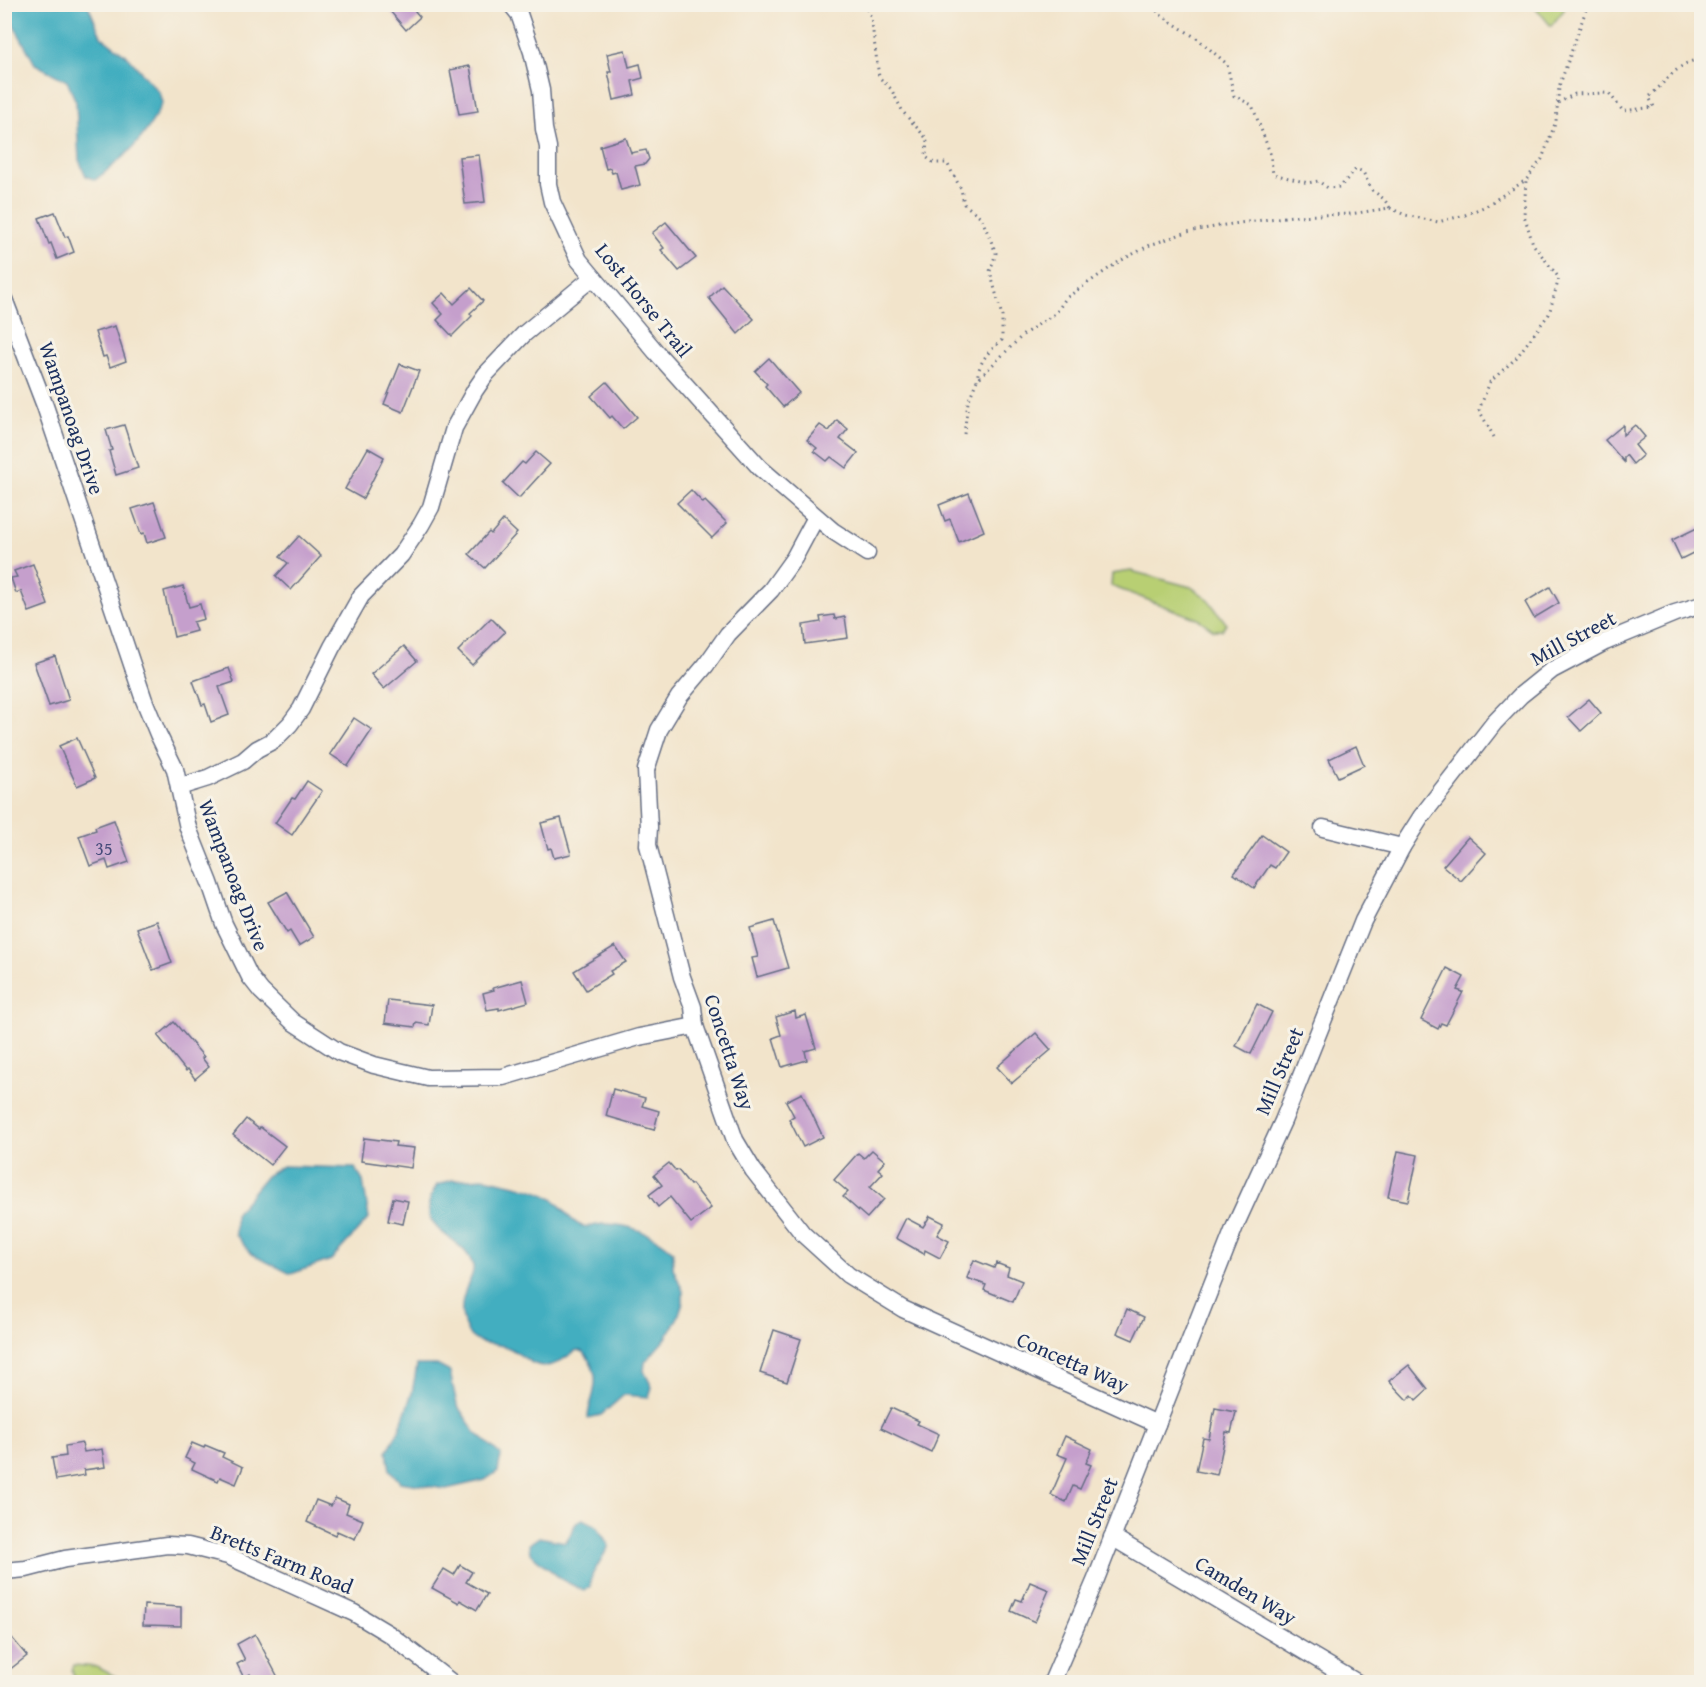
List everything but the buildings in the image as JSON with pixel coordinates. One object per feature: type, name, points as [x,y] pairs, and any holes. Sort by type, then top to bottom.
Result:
[{"type":"street","name":"Lost Horse Trail","points":[[511,4],[519,14],[542,90],[552,202],[579,260],[706,409],[760,468],[833,531],[867,553]]},
{"type":"street","points":[[179,787],[208,778],[243,761],[257,749],[274,740],[290,724],[301,709],[361,596],[401,555],[422,525],[431,507],[454,428],[475,390],[486,374],[525,334],[593,277]]},
{"type":"street","name":"Wampanoag Drive","points":[[4,299],[45,406],[144,700],[175,769],[188,828],[224,924],[250,977],[278,1009],[293,1022],[339,1052],[374,1065],[428,1078],[503,1077],[639,1037],[695,1026]]},
{"type":"street","name":"Concetta Way","points":[[816,517],[794,558],[771,590],[728,634],[706,665],[679,696],[658,730],[646,770],[648,845],[682,977],[693,1007],[695,1026],[735,1140],[753,1170],[803,1234],[848,1275],[903,1309],[1157,1424]]},
{"type":"street","name":"Mill Street","points":[[1052,1683],[1235,1226],[1283,1121],[1363,921],[1402,847],[1421,817],[1494,723],[1521,695],[1552,670],[1605,642],[1675,613],[1701,605]]},
{"type":"street","points":[[1323,828],[1402,847]]},
{"type":"street","name":"Camden Way","points":[[1112,1537],[1356,1683]]},
{"type":"street","name":"Bretts Farm Road","points":[[4,1571],[26,1569],[65,1559],[167,1545],[188,1546],[228,1556],[354,1613],[388,1634],[451,1683]]},
{"type":"path","points":[[864,4],[871,17],[879,77],[891,89],[903,112],[927,138],[926,157],[934,163],[947,163],[961,189],[964,204],[981,217],[996,254],[990,271],[1002,316],[1002,340],[979,366],[977,380],[968,402],[964,434]]},
{"type":"path","points":[[1150,4],[1162,16],[1198,39],[1227,64],[1234,96],[1251,105],[1270,153],[1273,174],[1308,183],[1318,181],[1328,188],[1340,187],[1356,169],[1363,172],[1372,190],[1384,199],[1390,208],[1405,215],[1438,222],[1466,215],[1486,206],[1526,180],[1542,159],[1556,121],[1559,87],[1588,4]]},
{"type":"path","points":[[1558,103],[1575,93],[1609,93],[1623,111],[1654,107],[1649,97],[1678,68],[1697,59],[1701,60]]},
{"type":"path","points":[[1494,436],[1479,410],[1490,382],[1516,358],[1550,314],[1559,278],[1533,244],[1524,215],[1526,180]]},
{"type":"path","points":[[977,380],[1024,334],[1056,314],[1066,298],[1120,261],[1150,245],[1187,232],[1225,225],[1292,216],[1350,214],[1390,208]]},
{"type":"green space","points":[[1530,5],[1565,5],[1564,10],[1551,26],[1536,8]]},
{"type":"green space","points":[[1131,571],[1191,587],[1207,598],[1226,623],[1222,630],[1214,630],[1198,619],[1111,586],[1112,574]]},
{"type":"green space","points":[[74,1665],[97,1667],[126,1682],[75,1682],[72,1670]]},
{"type":"water","points":[[5,4],[88,5],[101,36],[127,56],[159,92],[162,103],[142,137],[126,155],[95,180],[86,176],[79,160],[76,102],[67,81],[35,64],[10,18],[5,15]]},
{"type":"water","points":[[282,1166],[355,1168],[363,1181],[369,1218],[331,1260],[291,1274],[251,1254],[235,1234],[235,1214],[266,1176]]},
{"type":"water","points":[[485,1178],[544,1194],[555,1201],[573,1221],[582,1226],[605,1224],[633,1228],[650,1235],[673,1251],[673,1268],[683,1291],[683,1302],[678,1317],[666,1338],[645,1362],[644,1371],[652,1387],[649,1397],[624,1395],[601,1415],[588,1418],[595,1380],[593,1369],[584,1352],[577,1350],[554,1364],[540,1366],[509,1348],[475,1340],[470,1335],[464,1322],[462,1306],[473,1273],[473,1266],[468,1255],[460,1246],[433,1223],[429,1213],[430,1201],[437,1185],[452,1180]]},
{"type":"water","points":[[417,1365],[437,1365],[450,1372],[457,1405],[475,1432],[501,1455],[498,1471],[485,1480],[446,1489],[400,1482],[390,1470],[387,1452],[399,1430],[412,1393]]},
{"type":"water","points":[[583,1519],[597,1526],[609,1546],[592,1575],[590,1587],[584,1591],[561,1579],[530,1553],[529,1544],[539,1537],[565,1542],[577,1523]]}]
